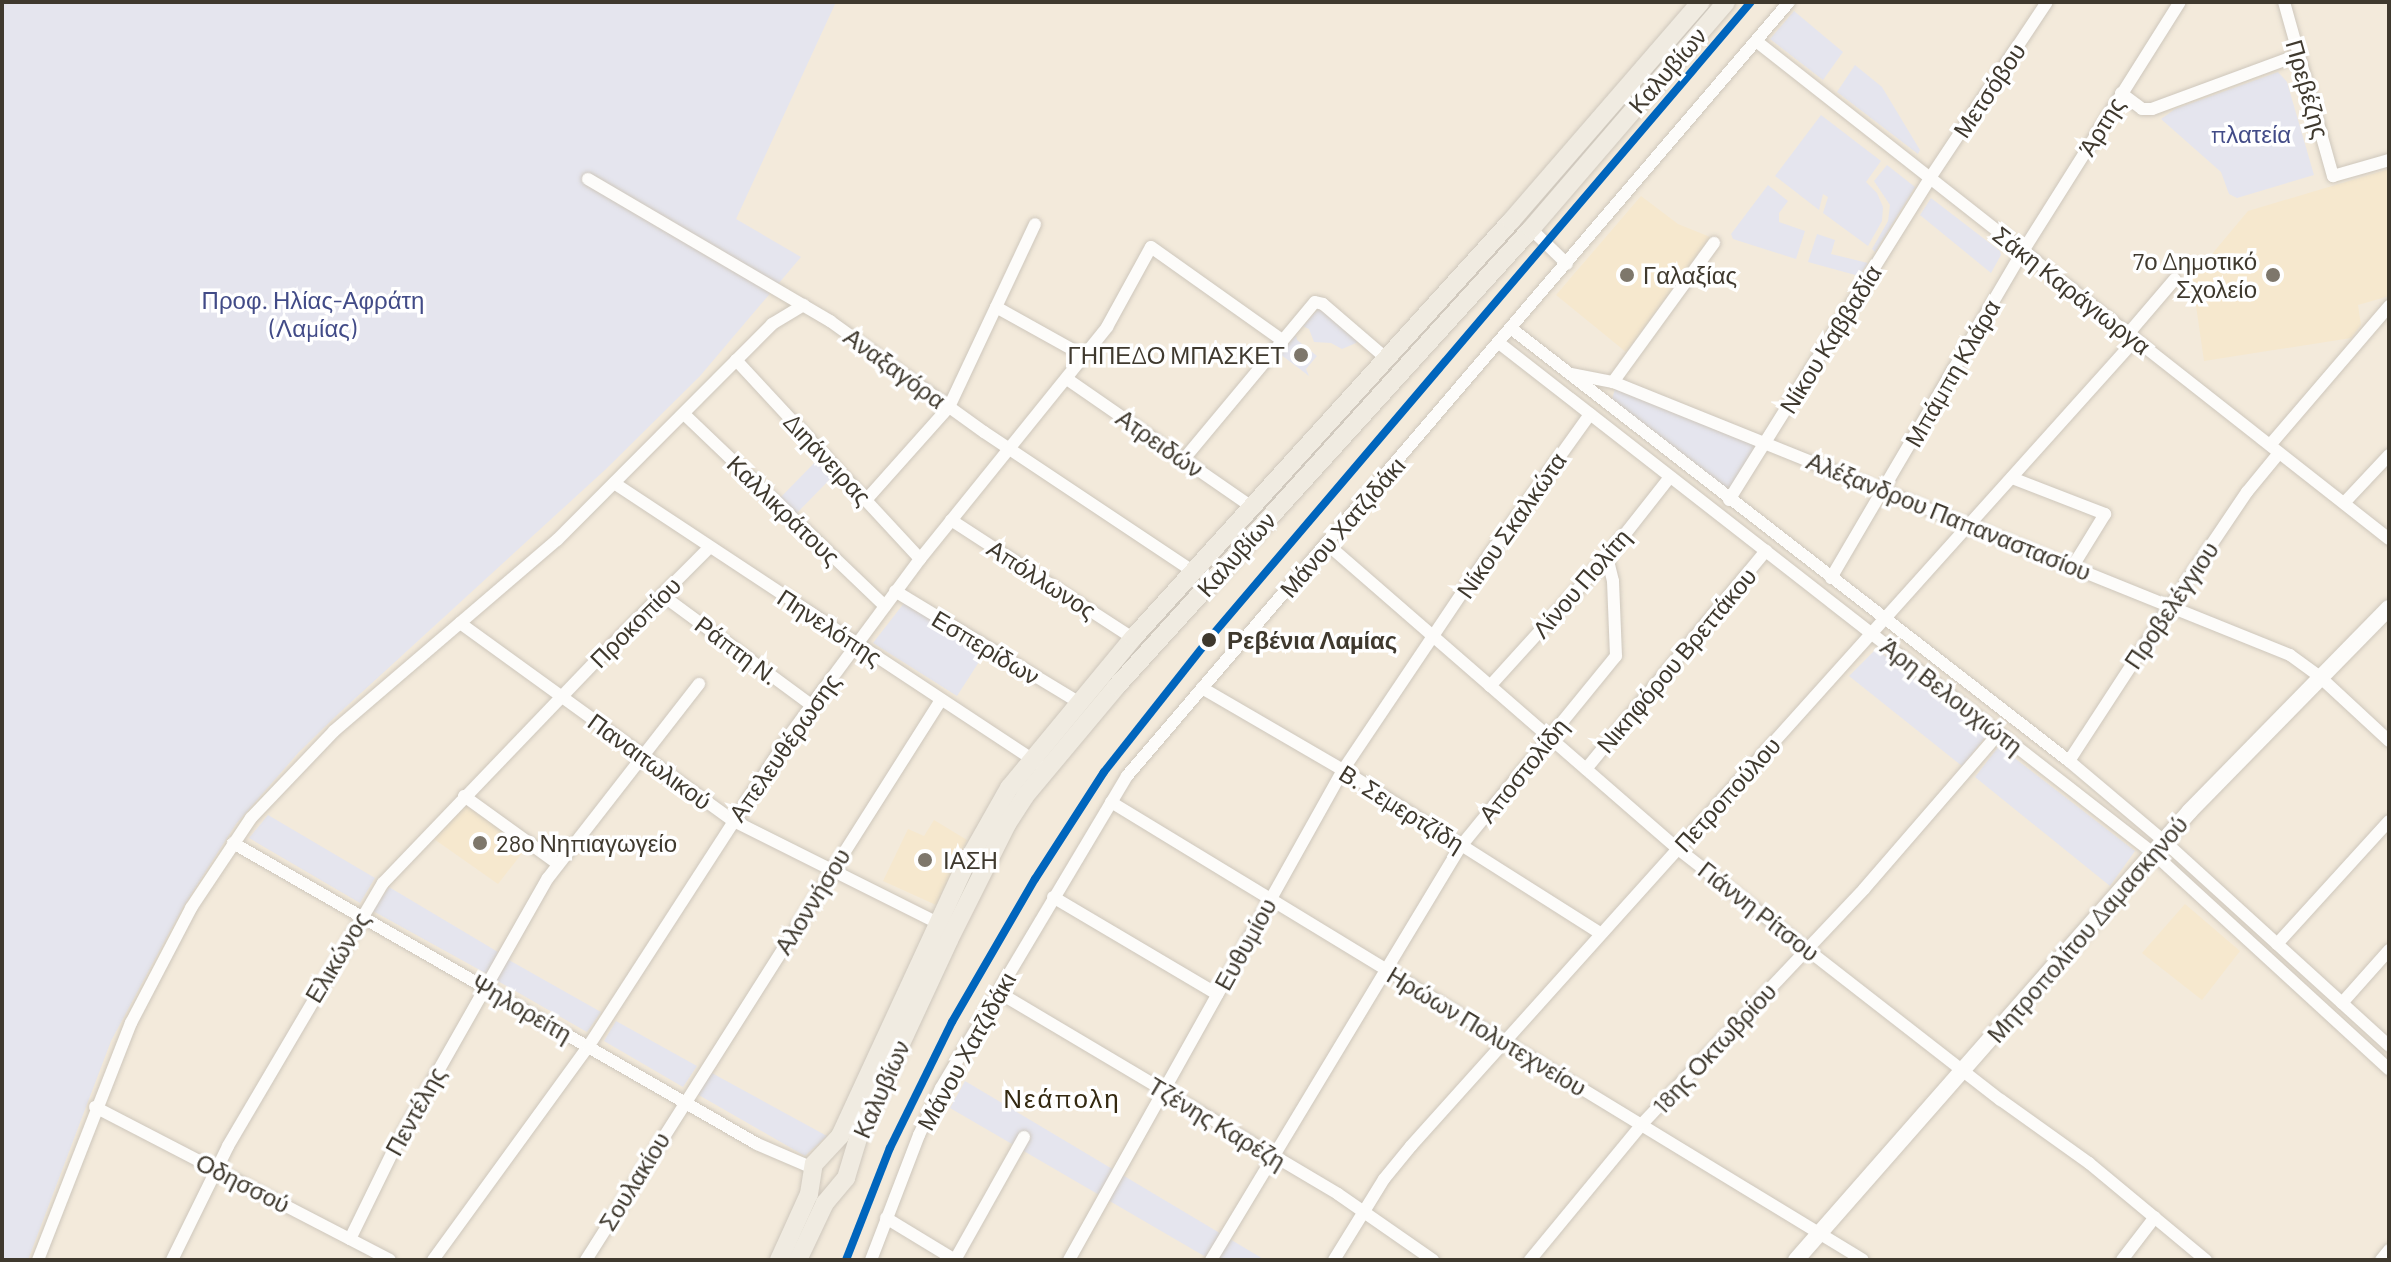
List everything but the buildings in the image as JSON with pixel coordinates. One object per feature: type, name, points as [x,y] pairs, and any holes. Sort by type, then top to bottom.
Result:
[{"type":"main road","name":"Καλυβίων","points":[[798,1260],[825,1203],[845,1178],[860,1132],[972,892],[1039,764],[1078,702],[1387,359],[1701,2]]},
{"type":"main road","name":"Καλυβίων","points":[[779,1260],[809,1194],[816,1165],[843,1130],[982,832],[1039,764],[1116,687],[1531,229],[1726,2]]},
{"type":"main road","points":[[839,1156],[845,1178],[823,1187],[816,1165],[839,1156]]},
{"type":"street","name":"Μάνου Χατζιδάκι","points":[[871,1260],[929,1111],[1127,776],[1789,2]]},
{"type":"street","name":"Μετσόβου","points":[[1930,178],[2047,2]]},
{"type":"street","name":"Άρτης","points":[[2023,251],[2180,2]]},
{"type":"street","name":"Πρεβέζης","points":[[2284,2],[2333,176],[2389,160]]},
{"type":"street","name":"Σάκη Καράγιωργα","points":[[1756,41],[2389,539]]},
{"type":"street","points":[[2121,93],[2142,109],[2152,109],[2298,55]]},
{"type":"street","name":"Νίκου Καββαδία","points":[[1729,500],[1930,178]]},
{"type":"street","name":"Αναξαγόρα","points":[[588,179],[860,341],[949,407],[1194,572]]},
{"type":"street","points":[[866,500],[949,407],[1035,224]]},
{"type":"street","points":[[1531,229],[1567,264]]},
{"type":"street","points":[[1613,382],[1714,243]]},
{"type":"street","name":"Απελευθέρωσης","points":[[433,1260],[588,1047],[732,820],[811,705],[895,591],[1067,379],[1114,316],[1151,247],[1282,340]]},
{"type":"street","name":"Μπάμπη Κλάρα","points":[[1831,578],[2023,251]]},
{"type":"street","name":"Πετροπούλου","points":[[1334,1260],[1400,1158],[1870,632],[2012,478],[2132,337],[2175,279]]},
{"type":"street","points":[[1184,459],[1315,302],[1323,304],[1387,359]]},
{"type":"street","points":[[38,1260],[95,1107],[158,967],[233,843],[302,761],[370,697],[557,540],[772,324],[804,305]]},
{"type":"street","name":"Προβελέγγιου","points":[[2069,761],[2274,449],[2389,306]]},
{"type":"street","points":[[996,307],[1084,356]]},
{"type":"street","name":"Άρη Βελουχιώτη","points":[[1512,329],[2069,761],[2389,1069]]},
{"type":"street","name":"Άρη Βελουχιώτη","points":[[1499,343],[1999,733],[2159,847],[2277,944],[2389,1046]]},
{"type":"street","name":"Διηάνειρας","points":[[736,360],[920,559]]},
{"type":"street","name":"Αλέξανδρου Παπαναστασίου","points":[[1571,374],[1613,382],[1767,442],[2290,655],[2320,677],[2389,741]]},
{"type":"street","name":"Ατρειδών","points":[[1067,379],[1253,508]]},
{"type":"street","name":"Καλλικράτους","points":[[684,414],[885,606]]},
{"type":"street","name":"Νίκου Σκαλκώτα","points":[[1433,636],[1590,414]]},
{"type":"street","points":[[2344,503],[2389,455]]},
{"type":"street","name":"Λίνου Πολίτη","points":[[1490,686],[1607,557],[1670,477]]},
{"type":"street","points":[[2012,478],[2105,514],[2073,566]]},
{"type":"street","name":"Πηνελόπης","points":[[614,483],[1039,764]]},
{"type":"street","name":"Απόλλωνος","points":[[951,520],[1133,638]]},
{"type":"street","name":"Γιάννη Ρίτσου","points":[[1327,544],[1678,849],[2155,1217],[2206,1260]]},
{"type":"street","name":"Προκοπίου","points":[[561,696],[709,548]]},
{"type":"street","name":"Νικηφόρου Βρεττάκου","points":[[1586,769],[1766,551]]},
{"type":"street","name":"Αποστολίδη","points":[[1211,1260],[1461,846],[1616,656],[1613,581],[1607,557]]},
{"type":"street","name":"Εσπερίδων","points":[[895,591],[1078,702]]},
{"type":"street","name":"Ράπτη Ν.","points":[[662,595],[811,705]]},
{"type":"street","name":"Μητροπολίτου Δαμασκηνού","points":[[1796,1260],[2159,847],[2389,608]]},
{"type":"street","name":"Παναιτωλικού","points":[[460,623],[732,820],[938,923]]},
{"type":"street","name":"Ευθυμίου","points":[[1069,1260],[1343,770],[1433,636]]},
{"type":"street","name":"Πεντέλης","points":[[350,1239],[395,1147],[557,863],[699,684]]},
{"type":"street","name":"Β. Σεμερτζίδη","points":[[1202,688],[1343,770],[1600,933]]},
{"type":"street","name":"Ελικώνος","points":[[172,1260],[215,1169],[361,917],[398,864],[561,696]]},
{"type":"street","name":"Αλοννήσου","points":[[683,1102],[941,700]]},
{"type":"street","name":"18ης Οκτωβρίου","points":[[1530,1260],[1642,1124],[1808,949],[1999,733]]},
{"type":"street","points":[[464,796],[557,863]]},
{"type":"street","name":"Ηρώων Πολυτεχνείου","points":[[1111,802],[1863,1260]]},
{"type":"street","points":[[2277,944],[2389,821]]},
{"type":"street","name":"Ψηλορείτη","points":[[233,843],[786,1159],[816,1165]]},
{"type":"street","points":[[1053,897],[1217,994]]},
{"type":"street","points":[[2342,1003],[2389,950]]},
{"type":"street","name":"Τζένης Καρέζη","points":[[998,992],[1273,1156],[1433,1260]]},
{"type":"street","name":"Σουλακίου","points":[[586,1260],[683,1102]]},
{"type":"street","name":"Οδησσού","points":[[95,1107],[390,1260]]},
{"type":"street","points":[[886,1218],[955,1260],[1024,1137]]},
{"type":"street","points":[[2122,1260],[2155,1217]]},
{"type":"street","points":[[2381,1260],[2389,1250]]},
{"type":"shaded area","points":[[2389,169],[2389,296],[2358,305],[2361,325],[2351,338],[2204,361],[2192,278],[2248,211]]},
{"type":"shaded area","points":[[1641,196],[1678,224],[1710,237],[1626,352],[1556,295]]},
{"type":"shaded area","name":"28ο Νηπιαγωγείο","points":[[465,805],[526,848],[498,884],[434,839]]},
{"type":"shaded area","name":"ΙΑΣΗ","points":[[934,820],[967,840],[936,905],[883,881],[908,829],[924,836]]},
{"type":"shaded area","points":[[2185,904],[2240,951],[2202,1000],[2142,953]]},
{"type":"green space","name":"Προφ. Ηλίας-Αφράτη (Λαμίας)","points":[[2,2],[836,2],[736,219],[801,257],[700,376],[606,469],[337,715],[299,752],[236,824],[183,907],[111,1041],[28,1260],[2,1260]]},
{"type":"green space","points":[[1794,11],[1843,52],[1823,80],[1770,39]]},
{"type":"green space","points":[[1855,65],[1882,87],[1920,150],[1918,154],[1837,92]]},
{"type":"green space","name":"πλατεία","points":[[2278,72],[2287,82],[2314,175],[2237,198],[2229,194],[2221,172],[2161,119],[2175,109]]},
{"type":"green space","points":[[1821,115],[1881,161],[1866,182],[1877,193],[1883,207],[1882,221],[1868,246],[1823,213],[1828,197],[1823,194],[1819,210],[1775,176]]},
{"type":"green space","points":[[1887,165],[1915,187],[1875,252],[1872,249],[1888,221],[1890,205],[1874,181]]},
{"type":"green space","points":[[1768,185],[1788,201],[1779,213],[1779,222],[1805,231],[1796,259],[1733,239],[1731,234]]},
{"type":"green space","points":[[1931,198],[2000,251],[2001,255],[1991,273],[1920,215]]},
{"type":"green space","points":[[1817,234],[1835,240],[1831,254],[1868,263],[1859,276],[1808,262]]},
{"type":"green space","points":[[1320,307],[1359,339],[1356,343],[1342,349],[1331,343],[1314,342],[1309,329],[1303,326]]},
{"type":"green space","name":"ΓΗΠΕΔΟ ΜΠΑΣΚΕΤ","points":[[1296,335],[1297,340],[1317,356],[1306,369],[1309,376],[1280,354]]},
{"type":"green space","points":[[1615,389],[1757,446],[1729,490],[1612,399]]},
{"type":"green space","points":[[820,457],[836,473],[796,514],[780,498]]},
{"type":"green space","points":[[904,603],[986,651],[957,696],[873,643]]},
{"type":"green space","points":[[1876,649],[1987,735],[1962,766],[1849,676]]},
{"type":"green space","points":[[1999,746],[2135,851],[2110,886],[1975,777]]},
{"type":"green space","points":[[268,815],[375,878],[360,903],[249,838]]},
{"type":"green space","points":[[389,887],[498,952],[487,974],[373,911]]},
{"type":"green space","points":[[507,959],[601,1012],[587,1032],[496,980]]},
{"type":"green space","points":[[616,1021],[697,1066],[683,1087],[604,1041]]},
{"type":"green space","points":[[710,1072],[827,1136],[805,1156],[697,1094]]},
{"type":"green space","points":[[965,1081],[1265,1260],[1211,1260],[950,1108]]},
{"type":"transit line","points":[[846,1260],[890,1148],[952,1022],[1035,879],[1104,772],[1209,639],[1751,2]]},
{"type":"place","name":"Γαλαξίας","points":[[1627,275]]},
{"type":"place","name":"7ο Δημοτικό Σχολείο","points":[[2273,275]]},
{"type":"place","name":"ΓΗΠΕΔΟ ΜΠΑΣΚΕΤ","points":[[1301,355]]},
{"type":"place","name":"Ρεβένια Λαμίας","points":[[1209,640]]},
{"type":"place","name":"28ο Νηπιαγωγείο","points":[[480,843]]},
{"type":"place","name":"ΙΑΣΗ","points":[[925,860]]},
{"type":"district","name":"Νεάπολη","points":[[1062,1098]]}]
